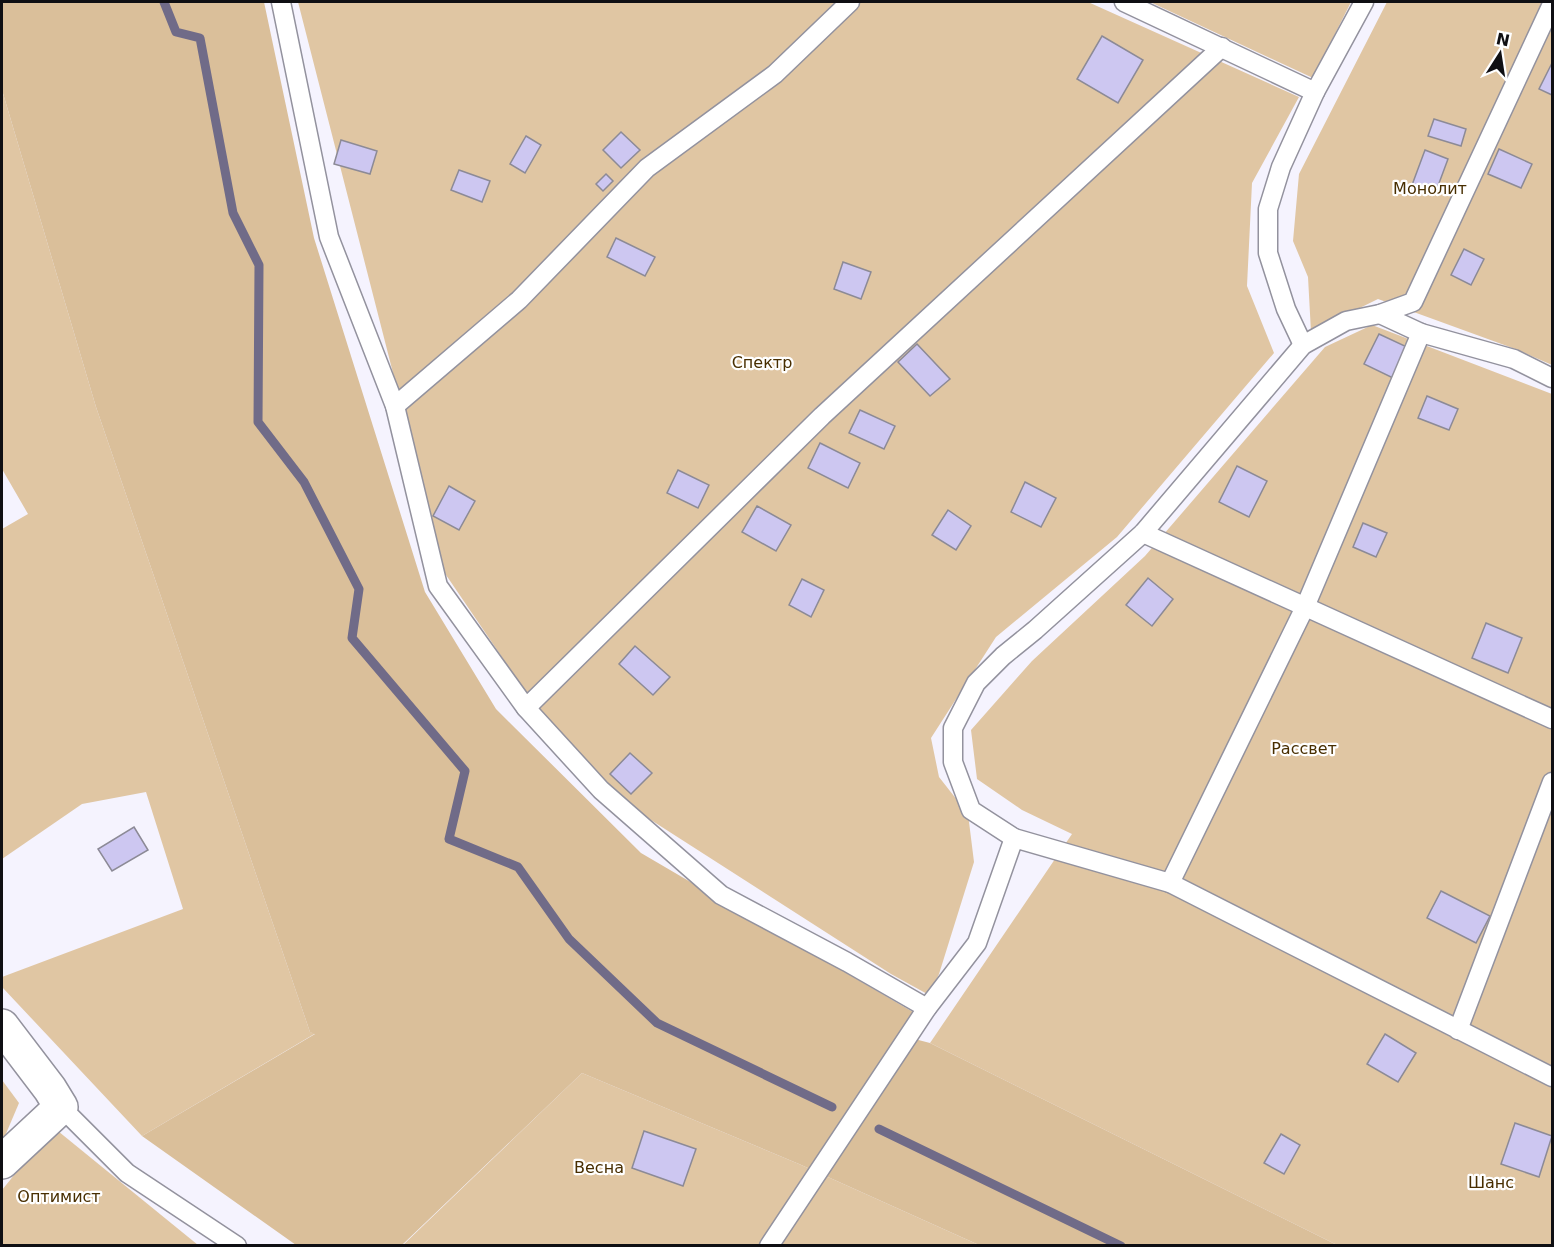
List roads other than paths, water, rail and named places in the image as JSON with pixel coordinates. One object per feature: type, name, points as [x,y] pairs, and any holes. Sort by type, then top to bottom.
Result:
[{"type":"street","points":[[2,1026],[61,1107],[2,1162]]},
{"type":"lane","points":[[281,2],[329,237],[395,406],[438,586],[526,708],[601,790],[721,895],[847,962],[927,1008]]},
{"type":"lane","points":[[395,406],[519,300],[646,168],[775,74],[850,2]]},
{"type":"lane","points":[[1124,2],[1315,92]]},
{"type":"lane","points":[[1303,345],[1286,309],[1268,253],[1268,209],[1281,167],[1315,92],[1364,2]]},
{"type":"lane","points":[[1552,4],[1413,302],[1380,314],[1346,321],[1303,345],[1143,533],[1003,656],[976,683],[953,728],[953,762],[971,810],[1014,838],[1170,883],[1552,1077]]},
{"type":"lane","points":[[526,708],[822,416],[1222,47]]},
{"type":"lane","points":[[1380,314],[1421,333],[1514,359],[1552,378]]},
{"type":"lane","points":[[1170,883],[1305,607],[1421,333]]},
{"type":"lane","points":[[1143,533],[1552,719]]},
{"type":"lane","points":[[1458,1030],[1552,782]]},
{"type":"lane","points":[[769,1245],[927,1008],[977,943],[1014,838]]},
{"type":"lane","points":[[61,1107],[127,1173],[237,1245]]},
{"type":"waterway","points":[[164,2],[176,32],[200,38],[233,213],[259,265],[258,422],[304,482],[359,589],[352,638],[465,771],[449,839],[518,867],[569,939],[657,1023],[832,1107]]},
{"type":"waterway","points":[[879,1129],[1121,1246]]},
{"type":"park label","name":"Монолит","points":[[1430,188]]},
{"type":"park label","name":"Спектр","points":[[762,362]]},
{"type":"park label","name":"Рассвет","points":[[1304,748]]},
{"type":"park label","name":"Весна","points":[[599,1167]]},
{"type":"park label","name":"Шанс","points":[[1491,1182]]},
{"type":"park label","name":"Оптимист","points":[[59,1196]]}]
